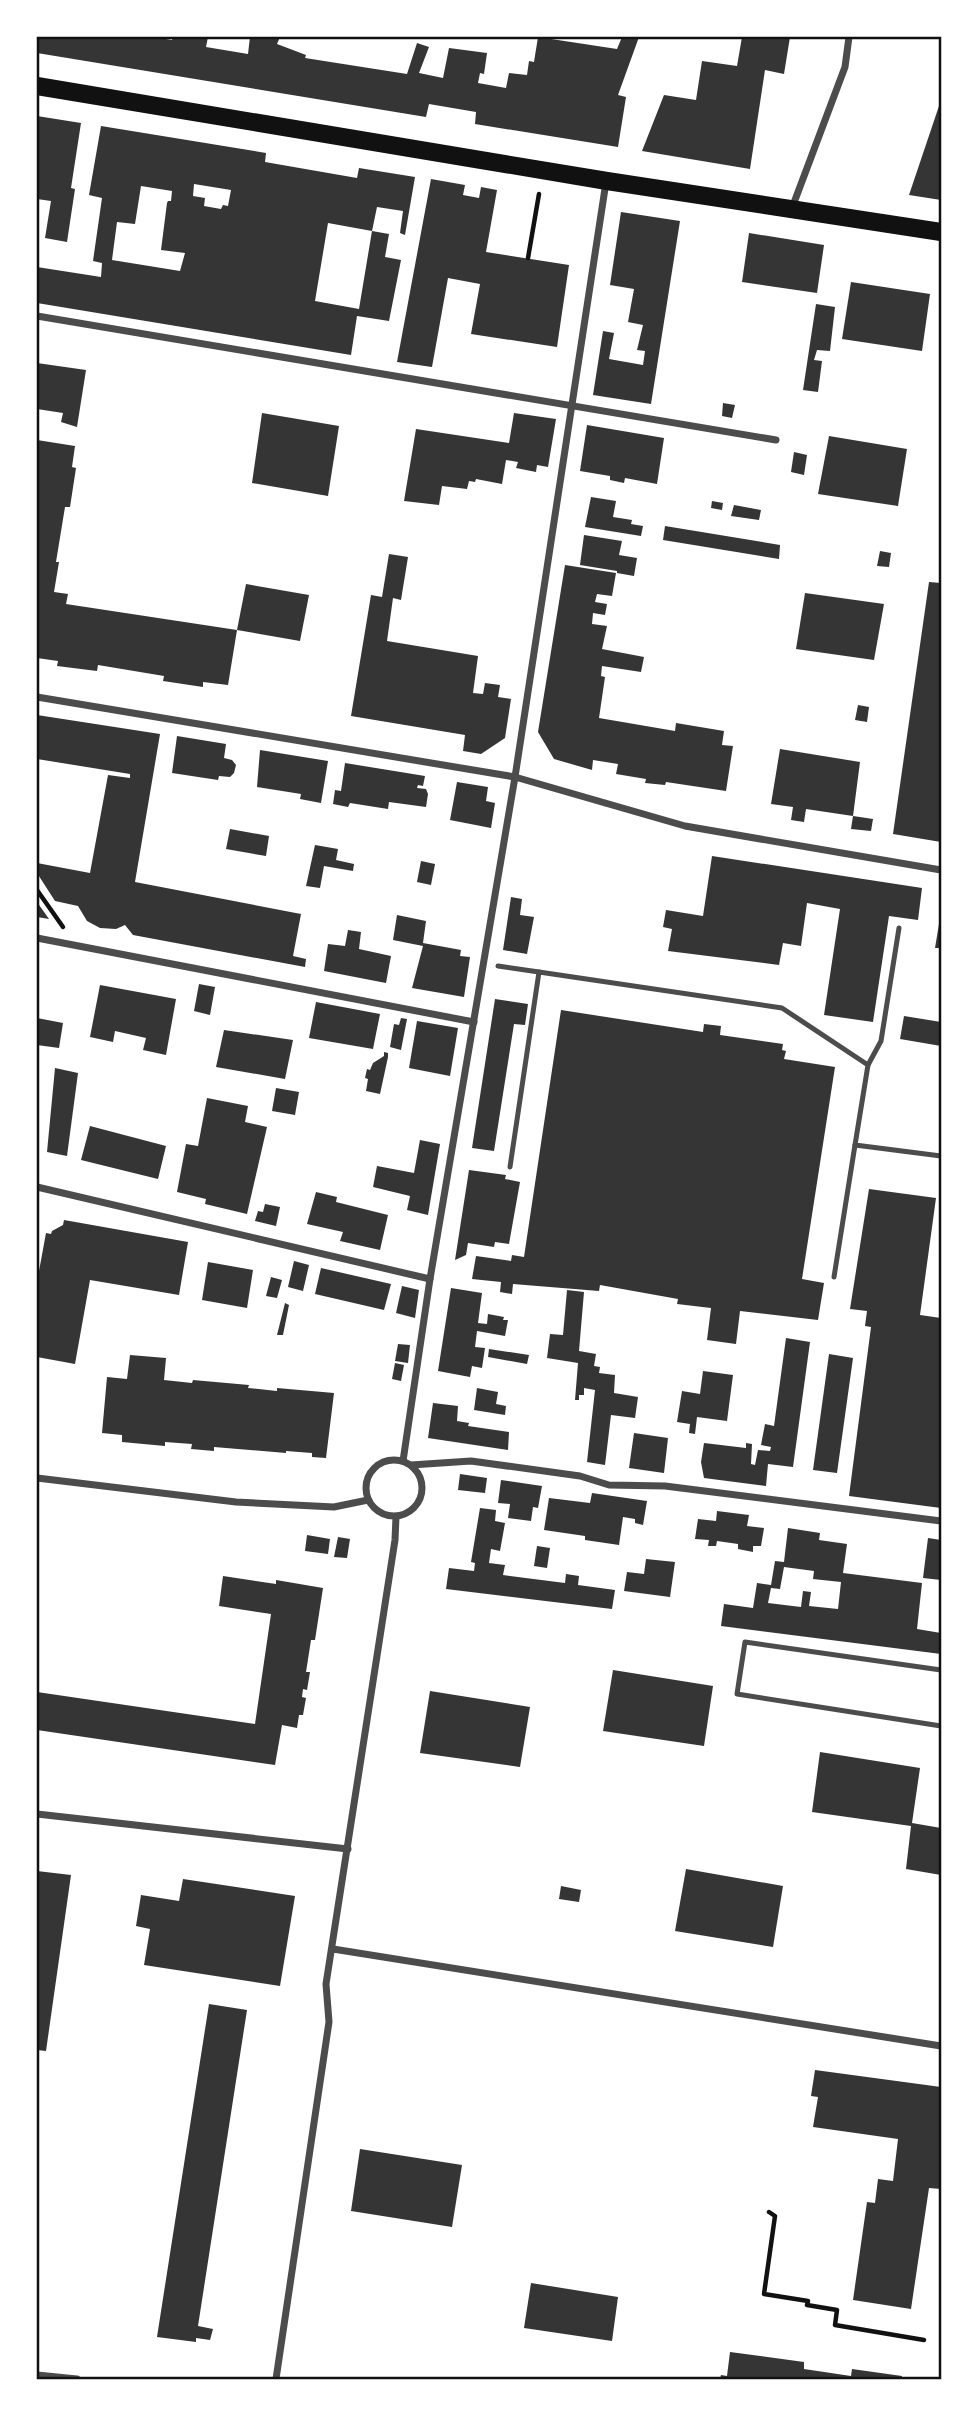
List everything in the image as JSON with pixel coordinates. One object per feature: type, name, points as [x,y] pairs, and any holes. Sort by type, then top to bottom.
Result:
[{"type":"main road","points":[[37,86],[607,181],[941,232]]},
{"type":"street","points":[[792,209],[845,67],[849,37]]},
{"type":"street","points":[[403,1461],[429,1279],[515,777],[607,181]]},
{"type":"street","points":[[37,316],[776,440]]},
{"type":"street","points":[[37,697],[515,777],[685,827],[941,870]]},
{"type":"street","points":[[37,938],[474,1023]]},
{"type":"street","points":[[37,1187],[429,1279]]},
{"type":"street","points":[[390,1459],[411,1465],[420,1476],[423,1489],[419,1503],[410,1513],[396,1517],[375,1509],[368,1500],[366,1487],[369,1474],[378,1464],[390,1459]]},
{"type":"street","points":[[411,1465],[471,1461],[580,1476],[609,1485],[665,1486],[941,1521]]},
{"type":"street","points":[[37,1478],[236,1502],[334,1507],[368,1500]]},
{"type":"street","points":[[276,2379],[329,2022],[326,1983],[395,1540],[396,1517]]},
{"type":"street","points":[[37,1814],[348,1849]]},
{"type":"street","points":[[333,1949],[941,2046]]},
{"type":"street","points":[[37,2375],[77,2379]]},
{"type":"lane","points":[[834,1277],[867,1065],[881,1041],[899,928]]},
{"type":"lane","points":[[498,966],[782,1008],[867,1065]]},
{"type":"lane","points":[[510,1167],[539,972]]},
{"type":"lane","points":[[855,1145],[941,1156]]},
{"type":"lane","points":[[941,1670],[745,1642],[737,1694],[941,1726]]},
{"type":"path","points":[[528,258],[539,194]]},
{"type":"path","points":[[37,890],[64,928]]},
{"type":"path","points":[[769,2212],[775,2216],[764,2294],[808,2301],[807,2305],[837,2310],[835,2325],[924,2340]]},
{"type":"building","points":[[37,37],[155,37],[172,40],[173,37],[208,37],[206,47],[248,54],[250,37],[280,37],[277,44],[306,55],[305,58],[407,74],[417,43],[429,47],[419,73],[443,78],[449,48],[487,53],[484,74],[480,73],[478,83],[506,88],[509,73],[527,75],[529,61],[534,62],[538,37],[617,49],[622,37],[639,37],[618,95],[626,97],[618,147],[475,124],[476,112],[429,104],[426,117],[37,53]]},
{"type":"building","points":[[742,37],[790,37],[784,74],[765,70],[750,169],[642,151],[664,95],[696,100],[702,61],[737,66]]},
{"type":"building","points":[[941,100],[941,200],[909,195]]},
{"type":"building","points":[[37,116],[81,123],[71,188],[75,189],[67,242],[45,238],[51,201],[37,199]]},
{"type":"building","points":[[101,126],[266,153],[265,162],[357,178],[359,168],[415,177],[405,235],[400,233],[403,211],[377,207],[372,231],[389,234],[385,257],[401,260],[389,321],[357,316],[351,355],[37,303],[37,267],[101,277],[102,263],[93,261],[102,198],[89,195]],"holes":[[[194,184],[231,190],[228,206],[223,205],[221,209],[204,206],[205,198],[193,196]],[[141,186],[172,191],[171,201],[167,203],[161,250],[185,253],[180,271],[112,260],[117,222],[135,224]],[[328,223],[372,231],[359,309],[315,301]]]},
{"type":"building","points":[[431,179],[465,185],[463,195],[479,198],[481,187],[497,190],[486,252],[569,265],[557,347],[471,334],[480,284],[448,278],[432,367],[397,362]]},
{"type":"building","points":[[621,212],[680,221],[651,404],[593,395],[603,331],[614,333],[609,359],[643,365],[645,351],[637,350],[643,325],[628,322],[634,289],[610,285]]},
{"type":"building","points":[[749,233],[824,245],[817,293],[742,282]]},
{"type":"building","points":[[851,282],[930,294],[922,351],[842,339]]},
{"type":"building","points":[[816,304],[835,307],[830,351],[817,350],[814,360],[822,361],[818,392],[803,390]]},
{"type":"building","points":[[37,363],[86,370],[77,427],[61,422],[63,413],[37,409]]},
{"type":"building","points":[[723,403],[735,405],[732,418],[722,416]]},
{"type":"building","points":[[262,413],[339,426],[328,496],[252,483]]},
{"type":"building","points":[[514,413],[556,419],[548,467],[537,465],[536,472],[516,468],[518,462],[506,460],[502,484],[476,479],[475,482],[469,481],[467,489],[442,486],[439,505],[404,501],[416,429],[509,443]]},
{"type":"building","points":[[587,425],[664,438],[657,484],[625,478],[624,483],[610,480],[610,476],[580,471]]},
{"type":"building","points":[[829,436],[907,449],[898,506],[818,494]]},
{"type":"building","points":[[37,440],[75,446],[72,467],[76,468],[70,507],[65,507],[54,592],[68,594],[66,604],[237,630],[228,685],[203,682],[203,687],[163,681],[164,676],[98,665],[97,671],[57,666],[58,661],[37,658]]},
{"type":"building","points":[[794,452],[807,455],[804,475],[791,472]]},
{"type":"building","points":[[591,497],[616,501],[613,517],[632,520],[631,524],[643,526],[641,536],[585,527]]},
{"type":"building","points":[[712,501],[723,503],[722,510],[711,508]]},
{"type":"building","points":[[734,505],[761,510],[759,520],[731,516]]},
{"type":"building","points":[[665,526],[780,545],[779,559],[663,540]]},
{"type":"building","points":[[584,535],[622,541],[619,555],[637,558],[634,576],[580,565]]},
{"type":"building","points":[[880,551],[891,553],[889,567],[877,566]]},
{"type":"building","points":[[389,554],[408,557],[401,600],[393,598],[387,641],[478,656],[473,693],[483,694],[485,683],[500,685],[498,697],[511,699],[505,738],[481,754],[463,751],[465,735],[351,716],[371,595],[382,597]]},
{"type":"building","points":[[565,565],[616,573],[612,596],[597,594],[595,602],[607,604],[605,615],[593,613],[592,624],[607,626],[602,649],[644,657],[641,672],[602,666],[601,676],[605,677],[599,718],[675,731],[676,723],[724,731],[722,745],[733,746],[726,791],[666,782],[665,785],[645,783],[646,779],[616,774],[618,764],[593,760],[592,770],[554,759],[538,732]]},
{"type":"building","points":[[929,582],[941,583],[941,842],[893,834]]},
{"type":"building","points":[[246,584],[309,595],[300,641],[237,630]]},
{"type":"building","points":[[805,593],[884,604],[874,660],[796,649]]},
{"type":"building","points":[[858,705],[869,707],[867,722],[855,720]]},
{"type":"building","points":[[37,715],[160,734],[135,882],[301,914],[293,956],[306,959],[305,967],[133,935],[125,925],[116,929],[100,928],[87,921],[78,906],[55,901],[37,873],[37,863],[90,873],[108,775],[130,778],[130,774],[37,759]]},
{"type":"building","points":[[177,736],[226,744],[224,758],[232,760],[236,765],[234,773],[230,777],[219,776],[218,780],[172,773]]},
{"type":"building","points":[[780,749],[860,762],[853,816],[806,809],[804,822],[791,820],[793,807],[771,804]]},
{"type":"building","points":[[260,750],[328,761],[321,803],[300,799],[301,794],[257,787]]},
{"type":"building","points":[[345,763],[425,776],[423,786],[418,785],[417,788],[426,789],[426,807],[389,802],[388,809],[350,803],[348,807],[333,804],[335,790],[341,791]]},
{"type":"building","points":[[457,782],[488,787],[486,801],[495,803],[491,828],[450,820]]},
{"type":"building","points":[[853,816],[873,819],[871,831],[851,829]]},
{"type":"building","points":[[230,829],[269,836],[266,856],[226,849]]},
{"type":"building","points":[[315,845],[338,849],[336,860],[354,864],[353,871],[324,866],[320,888],[306,886]]},
{"type":"building","points":[[712,856],[922,888],[918,920],[889,916],[873,1022],[824,1015],[840,909],[807,903],[801,946],[783,943],[779,965],[668,951],[672,929],[663,927],[666,910],[703,916]]},
{"type":"building","points":[[421,861],[435,864],[431,885],[417,882]]},
{"type":"building","points":[[511,897],[522,899],[520,915],[534,917],[527,954],[503,950]]},
{"type":"building","points":[[37,902],[49,919],[37,917]]},
{"type":"building","points":[[397,915],[426,921],[423,943],[461,950],[460,956],[470,957],[464,997],[412,988],[423,946],[393,940]]},
{"type":"building","points":[[940,918],[941,948],[935,948]]},
{"type":"building","points":[[348,930],[361,932],[359,949],[391,956],[386,983],[324,971],[328,944],[345,946]]},
{"type":"building","points":[[199,984],[215,987],[210,1015],[194,1011]]},
{"type":"building","points":[[100,985],[176,999],[166,1055],[143,1050],[146,1038],[115,1031],[113,1042],[90,1037]]},
{"type":"building","points":[[495,999],[528,1004],[525,1025],[514,1024],[494,1151],[472,1148]]},
{"type":"building","points":[[316,1002],[380,1014],[373,1049],[309,1038]]},
{"type":"building","points":[[561,1010],[703,1032],[704,1024],[721,1026],[720,1035],[783,1044],[782,1050],[786,1051],[784,1059],[835,1067],[802,1279],[824,1283],[818,1320],[740,1311],[736,1344],[707,1340],[711,1308],[677,1304],[678,1299],[600,1285],[599,1291],[513,1284],[512,1294],[500,1292],[501,1282],[472,1279],[476,1256],[511,1261],[512,1255],[524,1257]]},
{"type":"building","points":[[904,1016],[941,1022],[941,1046],[900,1039]]},
{"type":"building","points":[[37,1018],[63,1023],[59,1048],[37,1045]]},
{"type":"building","points":[[401,1018],[407,1019],[401,1050],[390,1047],[394,1024],[399,1025]]},
{"type":"building","points":[[417,1021],[458,1028],[450,1076],[409,1068]]},
{"type":"building","points":[[224,1030],[293,1040],[285,1079],[216,1067]]},
{"type":"building","points":[[384,1052],[388,1053],[388,1057],[380,1094],[366,1091],[367,1069],[370,1070],[373,1063],[384,1056]]},
{"type":"building","points":[[55,1068],[78,1073],[67,1156],[47,1152]]},
{"type":"building","points":[[276,1088],[299,1092],[295,1115],[272,1111]]},
{"type":"building","points":[[207,1098],[248,1106],[245,1122],[267,1127],[247,1214],[205,1204],[206,1199],[177,1192],[186,1144],[198,1146]]},
{"type":"building","points":[[90,1126],[166,1146],[158,1179],[81,1160]]},
{"type":"building","points":[[420,1140],[440,1144],[428,1215],[407,1210],[410,1196],[373,1187],[377,1166],[414,1173]]},
{"type":"building","points":[[469,1170],[506,1175],[505,1179],[520,1182],[509,1244],[495,1242],[494,1247],[468,1243],[466,1255],[455,1260]]},
{"type":"building","points":[[869,1189],[936,1198],[920,1315],[941,1318],[941,1508],[849,1496],[871,1327],[865,1326],[867,1311],[850,1309]]},
{"type":"building","points":[[316,1192],[337,1197],[336,1202],[388,1215],[380,1250],[340,1241],[343,1232],[307,1224]]},
{"type":"building","points":[[265,1204],[280,1207],[276,1226],[255,1221],[258,1211],[263,1212]]},
{"type":"building","points":[[64,1220],[188,1242],[179,1295],[90,1280],[75,1364],[37,1357],[37,1282],[46,1233],[51,1234],[63,1225]]},
{"type":"building","points":[[294,1261],[309,1265],[303,1291],[288,1287]]},
{"type":"building","points":[[208,1262],[253,1270],[247,1308],[202,1300]]},
{"type":"building","points":[[321,1268],[391,1284],[384,1310],[315,1294]]},
{"type":"building","points":[[271,1277],[282,1280],[277,1298],[266,1296]]},
{"type":"building","points":[[402,1286],[419,1290],[415,1318],[396,1313]]},
{"type":"building","points":[[451,1288],[482,1293],[478,1323],[487,1324],[488,1314],[508,1320],[505,1336],[477,1331],[475,1347],[485,1348],[482,1368],[472,1366],[470,1377],[438,1371]]},
{"type":"building","points":[[567,1290],[584,1292],[579,1351],[596,1354],[594,1366],[600,1367],[599,1373],[615,1375],[614,1393],[638,1397],[635,1418],[611,1415],[605,1465],[587,1462],[595,1390],[584,1388],[584,1395],[579,1395],[579,1400],[575,1400],[578,1363],[547,1358],[550,1334],[563,1335]]},
{"type":"building","points":[[285,1303],[289,1305],[283,1335],[277,1335]]},
{"type":"building","points":[[786,1338],[810,1342],[793,1467],[768,1464],[766,1486],[704,1478],[701,1462],[704,1443],[746,1448],[746,1443],[752,1444],[751,1464],[755,1465],[758,1450],[770,1451],[771,1447],[761,1445],[765,1424],[774,1426]]},
{"type":"building","points":[[398,1344],[410,1345],[408,1363],[395,1361]]},
{"type":"building","points":[[489,1349],[529,1355],[527,1364],[488,1357]]},
{"type":"building","points":[[829,1354],[853,1358],[837,1473],[813,1470]]},
{"type":"building","points":[[130,1355],[166,1358],[164,1380],[249,1385],[248,1388],[277,1391],[277,1388],[334,1393],[326,1458],[312,1457],[312,1453],[214,1447],[214,1451],[191,1449],[192,1444],[165,1442],[165,1446],[122,1442],[122,1435],[102,1433],[107,1377],[127,1379]]},
{"type":"building","points":[[395,1363],[404,1365],[401,1381],[392,1379]]},
{"type":"building","points":[[703,1371],[733,1375],[727,1421],[697,1417],[695,1434],[689,1433],[690,1424],[677,1422],[682,1391],[700,1394]]},
{"type":"building","points":[[477,1388],[498,1392],[496,1404],[506,1406],[505,1415],[474,1410]]},
{"type":"building","points":[[433,1403],[458,1406],[457,1421],[469,1423],[468,1426],[509,1432],[508,1450],[428,1438]]},
{"type":"building","points":[[634,1433],[668,1438],[664,1473],[629,1468]]},
{"type":"building","points":[[460,1474],[487,1478],[485,1493],[458,1490]]},
{"type":"building","points":[[501,1480],[542,1486],[538,1508],[533,1507],[531,1521],[508,1518],[510,1504],[498,1503]]},
{"type":"building","points":[[592,1493],[647,1501],[643,1525],[635,1523],[635,1519],[623,1517],[619,1545],[585,1540],[585,1536],[544,1530],[549,1498],[590,1503]]},
{"type":"building","points":[[480,1508],[496,1510],[495,1521],[505,1523],[500,1551],[491,1549],[489,1563],[505,1565],[503,1575],[565,1583],[566,1574],[579,1576],[578,1585],[615,1590],[612,1609],[446,1589],[449,1568],[474,1571],[475,1563],[471,1562]]},
{"type":"building","points":[[717,1511],[749,1515],[747,1526],[764,1528],[761,1546],[753,1546],[753,1552],[738,1549],[738,1544],[717,1541],[716,1546],[708,1546],[709,1540],[695,1539],[698,1519],[716,1521]]},
{"type":"building","points":[[788,1528],[820,1533],[819,1540],[847,1544],[843,1573],[922,1583],[917,1629],[941,1633],[941,1654],[721,1626],[724,1604],[753,1608],[757,1583],[771,1585],[775,1561],[784,1562]],"holes":[[[784,1567],[814,1571],[813,1579],[841,1582],[838,1609],[809,1606],[811,1592],[803,1591],[801,1607],[768,1603],[771,1588],[780,1589]]]},
{"type":"building","points":[[307,1535],[330,1539],[328,1554],[305,1551]]},
{"type":"building","points":[[338,1537],[350,1539],[347,1558],[334,1557]]},
{"type":"building","points":[[928,1538],[941,1540],[941,1580],[923,1578]]},
{"type":"building","points":[[537,1546],[550,1548],[547,1568],[534,1566]]},
{"type":"building","points":[[646,1559],[675,1562],[670,1597],[624,1591],[627,1572],[644,1574]]},
{"type":"building","points":[[223,1576],[276,1584],[276,1580],[323,1588],[315,1640],[311,1640],[306,1672],[310,1672],[307,1690],[303,1689],[302,1697],[306,1698],[303,1715],[299,1715],[297,1728],[282,1725],[275,1765],[37,1730],[37,1692],[255,1724],[271,1614],[219,1606]]},
{"type":"building","points":[[613,1670],[713,1686],[704,1746],[603,1731]]},
{"type":"building","points":[[430,1691],[530,1707],[520,1767],[420,1753]]},
{"type":"building","points":[[820,1752],[920,1768],[912,1823],[941,1828],[941,1875],[906,1869],[911,1826],[812,1812]]},
{"type":"building","points":[[686,1869],[783,1886],[773,1947],[675,1931]]},
{"type":"building","points":[[37,1871],[71,1875],[46,2051],[37,2050]]},
{"type":"building","points":[[183,1879],[295,1896],[280,1986],[144,1965],[150,1929],[136,1926],[141,1895],[179,1901]]},
{"type":"building","points":[[561,1886],[581,1890],[579,1902],[559,1899]]},
{"type":"building","points":[[209,2004],[247,2010],[198,2326],[213,2329],[210,2340],[196,2338],[196,2342],[157,2337]]},
{"type":"building","points":[[815,2070],[941,2087],[941,2189],[929,2188],[911,2309],[853,2300],[867,2202],[875,2203],[878,2179],[893,2181],[898,2139],[813,2127],[818,2097],[811,2096]]},
{"type":"building","points":[[360,2149],[462,2165],[452,2227],[351,2211]]},
{"type":"building","points":[[531,2283],[618,2297],[612,2341],[524,2328]]},
{"type":"building","points":[[730,2352],[804,2362],[804,2369],[851,2376],[852,2369],[902,2376],[901,2379],[720,2379],[721,2375],[727,2376]]}]
